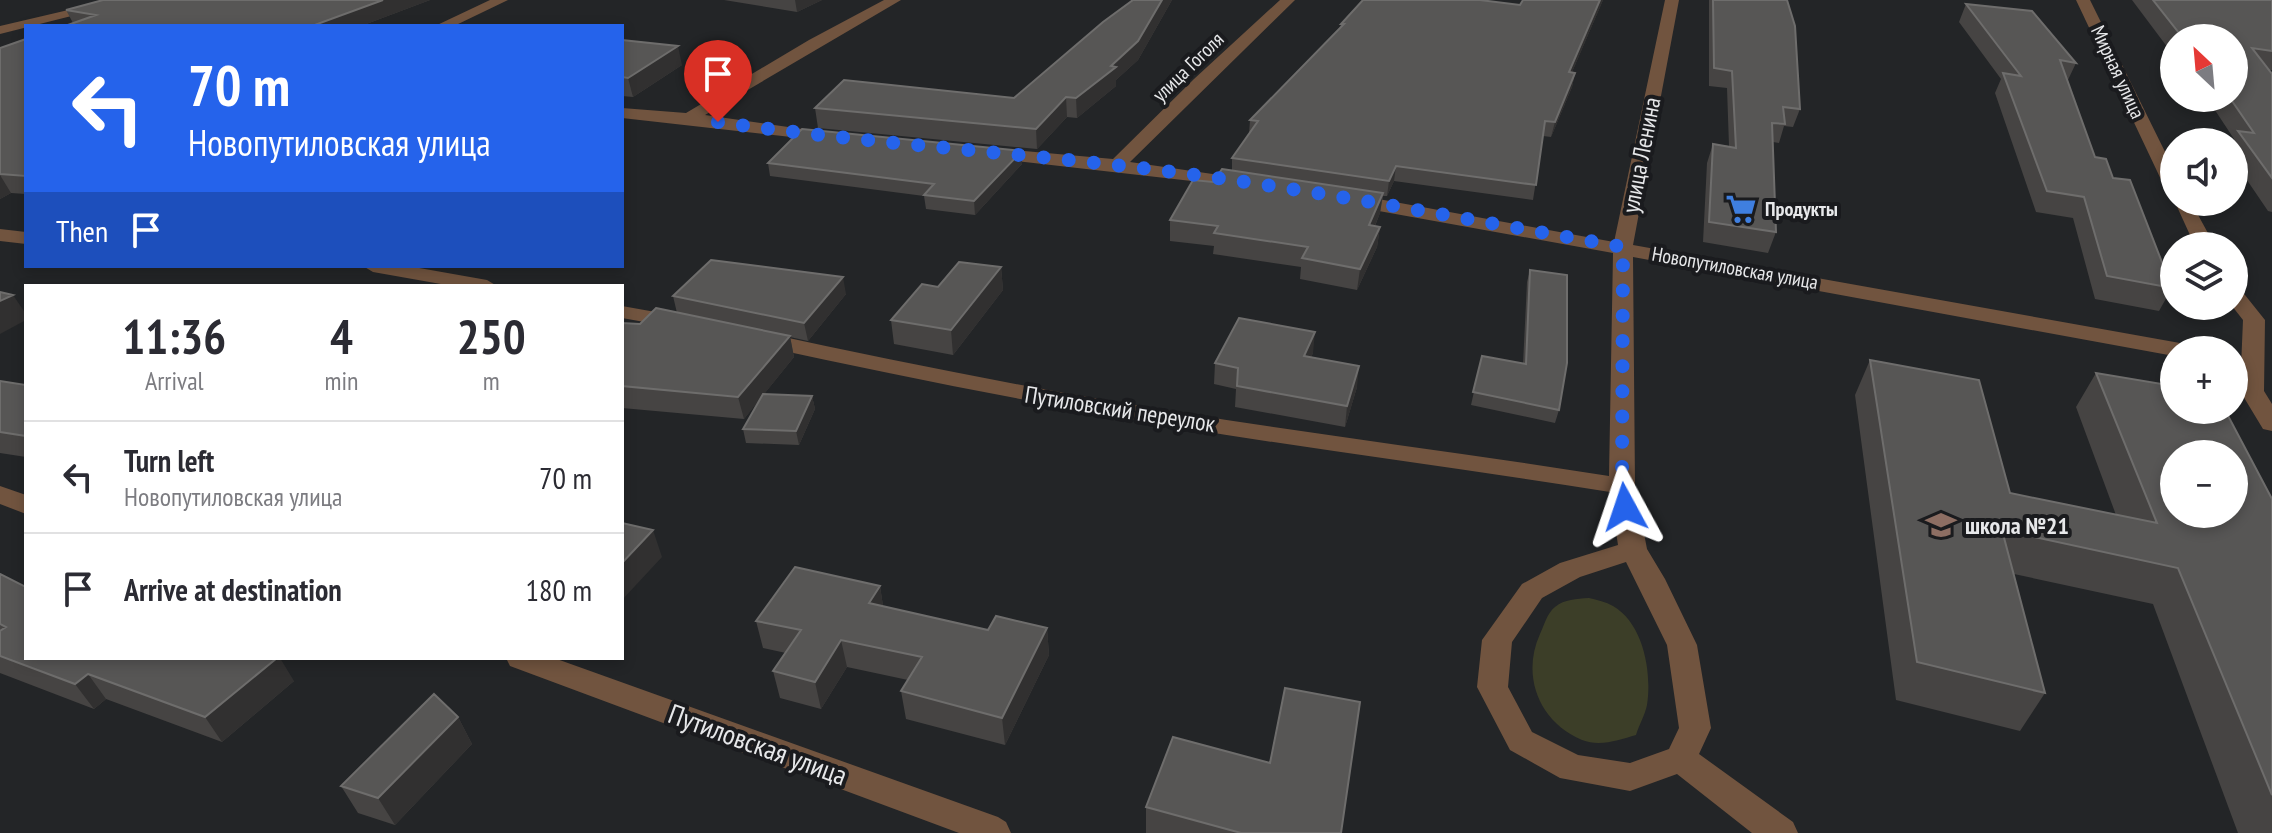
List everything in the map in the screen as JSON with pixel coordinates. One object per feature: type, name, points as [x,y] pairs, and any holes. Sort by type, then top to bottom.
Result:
[{"type":"street","points":[[30,24],[128,0]]},
{"type":"street","points":[[447,24],[501,0]]},
{"type":"street","points":[[689,118],[814,43],[894,0]]},
{"type":"street","name":"улица Гоголя","points":[[1117,165],[1199,82],[1288,0]]},
{"type":"street","name":"улица Ленина","points":[[1672,0],[1623,247],[1622,486],[1633,550],[1651,579],[1682,645],[1695,728],[1681,758]]},
{"type":"street","name":"Мирная улица","points":[[2083,0],[2160,159]]},
{"type":"street","points":[[624,113],[689,118],[853,140]]},
{"type":"street","points":[[977,152],[1117,165],[1274,188]]},
{"type":"street","name":"Новопутиловская улица","points":[[1337,198],[1623,247],[2160,346]]},
{"type":"street","points":[[0,235],[24,238]]},
{"type":"street","points":[[384,268],[476,284]]},
{"type":"street","points":[[624,312],[698,326]]},
{"type":"street","points":[[2248,312],[2254,320],[2248,345]]},
{"type":"street","name":"Путиловский переулок","points":[[743,335],[957,381],[1180,420],[1432,455],[1622,486]]},
{"type":"street","points":[[2248,376],[2252,391],[2272,424]]},
{"type":"street","points":[[0,494],[24,504]]},
{"type":"street","points":[[1633,550],[1570,570],[1532,591],[1497,640],[1492,687],[1521,741],[1572,768],[1630,777],[1681,758],[1781,833]]},
{"type":"street","name":"Путиловская улица","points":[[526,660],[994,833]]},
{"type":"green space","points":[[1589,598],[1613,606],[1624,614],[1639,637],[1647,664],[1647,705],[1636,735],[1603,743],[1582,740],[1555,722],[1538,696],[1532,666],[1540,634],[1555,607],[1563,602]]},
{"type":"building","points":[[103,0],[383,0],[317,24],[71,24],[96,15],[66,10]]},
{"type":"building","points":[[1133,0],[1162,0],[1138,41],[1111,66],[1116,67],[1076,98],[1066,97],[1036,129],[815,108],[844,80],[1014,98]]},
{"type":"building","points":[[1363,0],[1480,0],[1520,5],[1523,0],[1600,0],[1569,72],[1575,73],[1555,122],[1545,121],[1536,185],[1396,166],[1389,181],[1232,158],[1258,121],[1250,120],[1344,24],[1341,24]]},
{"type":"building","points":[[1713,0],[1787,0],[1795,26],[1800,109],[1783,107],[1785,124],[1772,123],[1776,232],[1709,222],[1713,144],[1736,148],[1732,71],[1714,68]]},
{"type":"building","points":[[2153,0],[2272,0],[2272,51],[2252,48],[2272,74],[2272,178],[2248,145],[2248,132],[2254,133],[2240,112],[2248,112],[2248,24],[2172,24]]},
{"type":"building","points":[[1966,4],[2032,11],[2076,63],[2060,60],[2095,157],[2106,159],[2113,178],[2130,180],[2160,257],[2160,286],[2107,276],[2084,197],[2047,191],[2003,73],[2021,76]]},
{"type":"building","points":[[24,40],[24,176],[0,174],[0,48]]},
{"type":"building","points":[[624,40],[678,46],[628,78],[624,77]]},
{"type":"building","points":[[802,129],[1022,151],[974,201],[924,195],[934,184],[768,163]]},
{"type":"building","points":[[1222,169],[1383,193],[1369,225],[1380,227],[1360,269],[1302,258],[1308,247],[1214,233],[1218,226],[1170,220],[1193,180],[1213,182]]},
{"type":"building","points":[[711,260],[843,277],[804,323],[673,296]]},
{"type":"building","points":[[959,262],[1001,267],[951,330],[891,320],[922,284],[938,287]]},
{"type":"building","points":[[1530,270],[1567,275],[1567,363],[1559,410],[1473,392],[1482,356],[1526,364]]},
{"type":"building","points":[[0,292],[13,295],[0,301]]},
{"type":"building","points":[[656,308],[790,336],[738,397],[624,386],[624,323],[640,324]]},
{"type":"building","points":[[1239,318],[1315,332],[1304,356],[1359,366],[1347,406],[1237,386],[1238,368],[1215,363]]},
{"type":"building","points":[[1870,360],[1979,380],[2010,493],[2157,523],[2096,373],[2160,384],[2160,424],[2232,424],[2241,440],[2160,440],[2160,528],[2248,528],[2248,454],[2272,499],[2272,795],[2178,568],[2002,530],[2045,693],[1917,662]]},
{"type":"building","points":[[0,381],[24,385],[24,436],[0,432]]},
{"type":"building","points":[[763,394],[812,396],[796,431],[743,429]]},
{"type":"building","points":[[624,523],[653,530],[624,561]]},
{"type":"building","points":[[795,567],[880,586],[869,603],[988,630],[996,616],[1047,628],[1002,718],[901,691],[922,657],[841,640],[815,682],[773,671],[801,630],[756,621]]},
{"type":"building","points":[[0,574],[24,586],[24,660],[275,660],[205,717],[88,674],[75,684],[0,656],[0,631],[6,627],[0,624]]},
{"type":"building","points":[[1285,688],[1360,702],[1341,833],[1241,833],[1146,807],[1173,737],[1270,763]]},
{"type":"building","points":[[434,694],[458,717],[378,798],[341,786]]},
{"type":"place","name":"Продукты","points":[[1741,209]]},
{"type":"place","name":"школа №21","points":[[1941,525]]},
{"type":"route","points":[[718,122],[837,139],[1117,165],[1368,202],[1623,247],[1622,486],[1625,507]]}]
